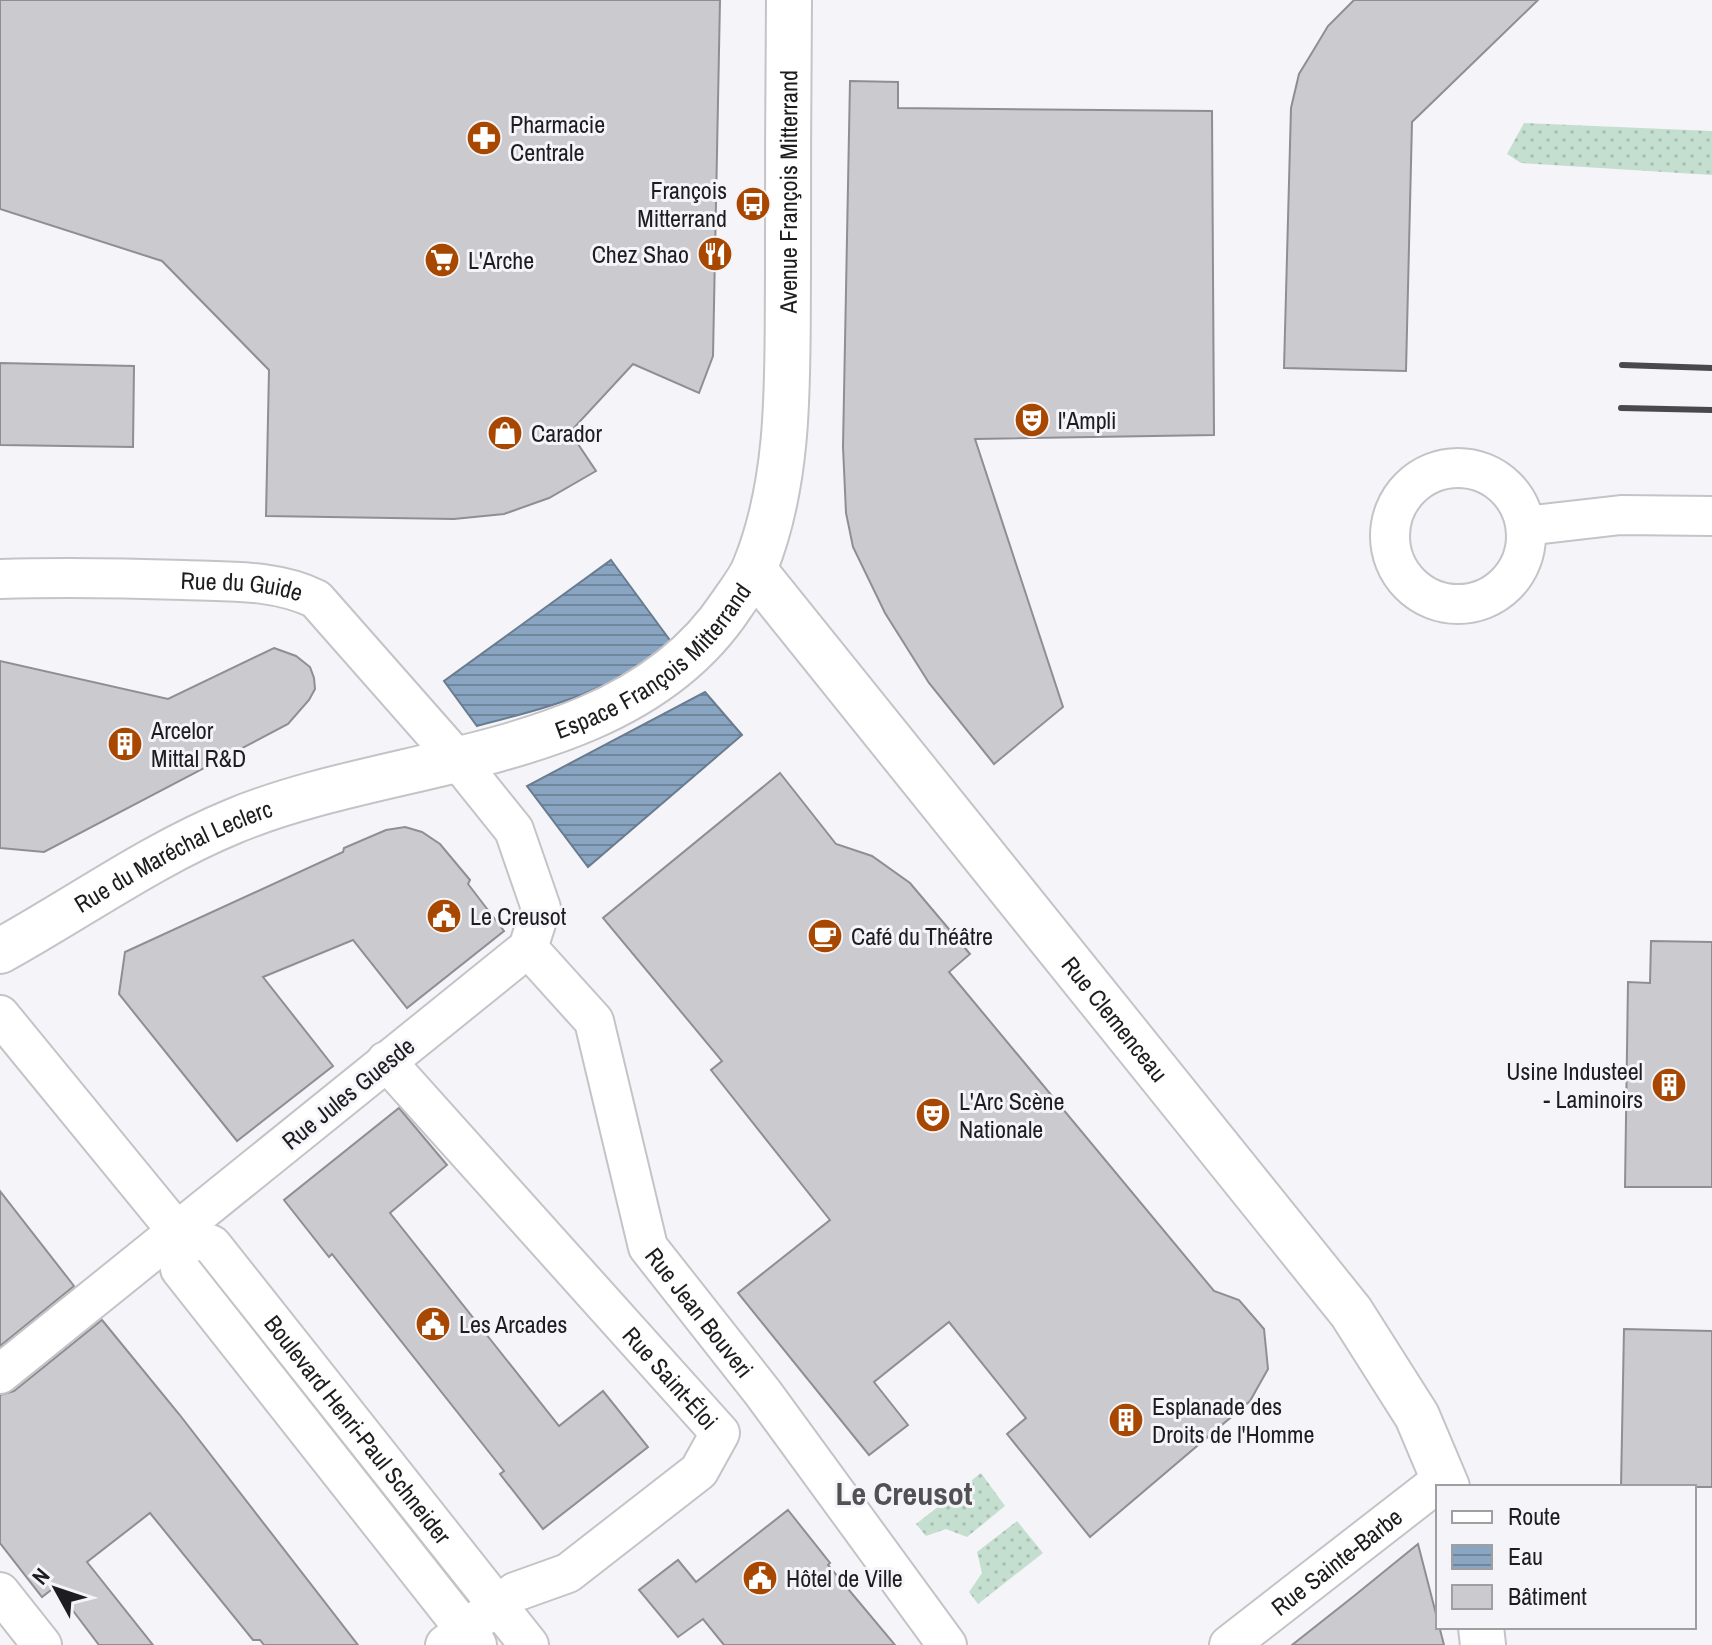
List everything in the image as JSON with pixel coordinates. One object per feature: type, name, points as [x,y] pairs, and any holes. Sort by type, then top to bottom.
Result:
[{"type":"main road","name":"Avenue François Mitterrand","points":[[787,385],[789,0]]},
{"type":"main road","name":"Espace François Mitterrand","points":[[354,784],[541,736],[613,706],[669,675],[716,629],[754,570],[776,498],[787,385]]},
{"type":"main road","name":"Rue Clemenceau","points":[[754,570],[1351,1312],[1417,1416],[1445,1482]]},
{"type":"main road","name":"Rue du Maréchal Leclerc","points":[[0,951],[183,844],[286,802],[354,784]]},
{"type":"street","points":[[1526,526],[1621,515],[1712,516]]},
{"type":"street","name":"Rue du Guide","points":[[0,579],[96,577],[292,587],[316,599],[332,615],[457,759]]},
{"type":"street","points":[[457,759],[514,830],[541,908],[528,948]]},
{"type":"street","name":"Rue Jules Guesde","points":[[0,1374],[528,948]]},
{"type":"street","name":"Rue Jean Bouveri","points":[[528,948],[594,1021],[648,1247],[763,1393],[947,1645]]},
{"type":"street","name":"Boulevard Henri-Paul Schneider","points":[[0,1015],[176,1230],[212,1245],[529,1645]]},
{"type":"street","name":"Rue Saint-Éloi","points":[[386,1061],[720,1433],[699,1471],[568,1573],[515,1592],[462,1640]]},
{"type":"street","name":"Boulevard Henri-Paul Schneider","points":[[176,1230],[180,1269],[462,1640]]},
{"type":"street","points":[[720,1433],[763,1393]]},
{"type":"street","name":"Rue Sainte-Barbe","points":[[1229,1645],[1436,1489]]},
{"type":"street","points":[[0,1592],[42,1645]]},
{"type":"green space","points":[[1524,123],[1712,131],[1712,175],[1521,163],[1507,154]]},
{"type":"green space","points":[[981,1473],[1005,1506],[967,1537],[946,1529],[926,1536],[916,1524]]},
{"type":"green space","points":[[1017,1521],[1043,1553],[978,1604],[969,1592],[982,1573],[977,1552]]},
{"type":"water","points":[[611,560],[672,643],[624,675],[579,696],[477,726],[444,681]]},
{"type":"water","points":[[705,692],[742,735],[588,867],[527,786]]},
{"type":"building","name":"L'Arche","points":[[0,0],[720,0],[713,356],[699,393],[633,364],[570,432],[596,471],[549,498],[504,514],[454,519],[266,516],[269,370],[162,261],[0,209]]},
{"type":"building","points":[[1354,0],[1538,0],[1412,122],[1406,371],[1284,368],[1291,108],[1299,74],[1328,26]]},
{"type":"building","points":[[850,81],[898,82],[898,108],[1212,111],[1214,435],[975,439],[1063,707],[994,764],[929,683],[885,613],[853,547],[846,513],[843,447]]},
{"type":"building","points":[[0,363],[134,366],[133,447],[0,445]]},
{"type":"building","name":"Arcelor Mittal R&D","points":[[274,648],[296,656],[310,667],[314,678],[315,689],[309,700],[288,724],[44,852],[0,848],[0,661],[168,699]]},
{"type":"building","points":[[780,773],[836,844],[872,856],[910,883],[970,954],[949,972],[1214,1291],[1239,1300],[1264,1329],[1268,1369],[1250,1401],[1090,1537],[1007,1434],[1026,1418],[949,1322],[874,1382],[908,1425],[869,1455],[738,1293],[830,1220],[711,1070],[722,1061],[603,918]]},
{"type":"building","points":[[405,827],[422,832],[440,844],[470,880],[468,884],[504,931],[407,1008],[353,940],[263,977],[333,1066],[237,1141],[119,994],[125,952],[343,852],[344,848],[386,830]]},
{"type":"building","points":[[1651,941],[1712,942],[1712,1187],[1625,1187],[1628,982],[1650,983]]},
{"type":"building","name":"Les Arcades","points":[[399,1108],[447,1165],[390,1213],[559,1426],[603,1391],[648,1447],[543,1529],[500,1474],[504,1471],[332,1254],[329,1257],[284,1200]]},
{"type":"building","points":[[0,1191],[74,1286],[0,1346]]},
{"type":"building","points":[[102,1320],[358,1645],[264,1645],[260,1640],[253,1640],[150,1513],[87,1562],[153,1645],[99,1645],[55,1587],[42,1597],[0,1543],[0,1395],[14,1391]]},
{"type":"building","points":[[1624,1329],[1712,1331],[1712,1487],[1621,1485]]},
{"type":"building","name":"Hôtel de Ville","points":[[788,1510],[830,1563],[828,1565],[895,1645],[724,1645],[703,1619],[678,1637],[639,1590],[678,1560],[696,1582]]},
{"type":"building","points":[[1418,1544],[1436,1614],[1436,1629],[1440,1629],[1444,1645],[1292,1645]]},
{"type":"railway","points":[[1622,365],[1712,368]]},
{"type":"railway","points":[[1621,408],[1712,410]]},
{"type":"place","name":"Pharmacie Centrale","points":[[484,138]]},
{"type":"place","name":"François Mitterrand","points":[[753,204]]},
{"type":"place","name":"Chez Shao","points":[[715,254]]},
{"type":"place","name":"L'Arche","points":[[442,260]]},
{"type":"place","name":"l'Ampli","points":[[1032,420]]},
{"type":"place","name":"Carador","points":[[505,433]]},
{"type":"place","name":"Arcelor Mittal R&D","points":[[125,744]]},
{"type":"place","name":"Le Creusot","points":[[444,916]]},
{"type":"place","name":"Café du Théâtre","points":[[825,936]]},
{"type":"place","name":"Usine Industeel - Laminoirs","points":[[1669,1085]]},
{"type":"place","name":"L'Arc Scène Nationale","points":[[933,1115]]},
{"type":"place","name":"Les Arcades","points":[[433,1324]]},
{"type":"place","name":"Esplanade des Droits de l'Homme","points":[[1126,1420]]},
{"type":"place","name":"Hôtel de Ville","points":[[760,1578]]},
{"type":"district","name":"Le Creusot","points":[[904,1493]]}]
